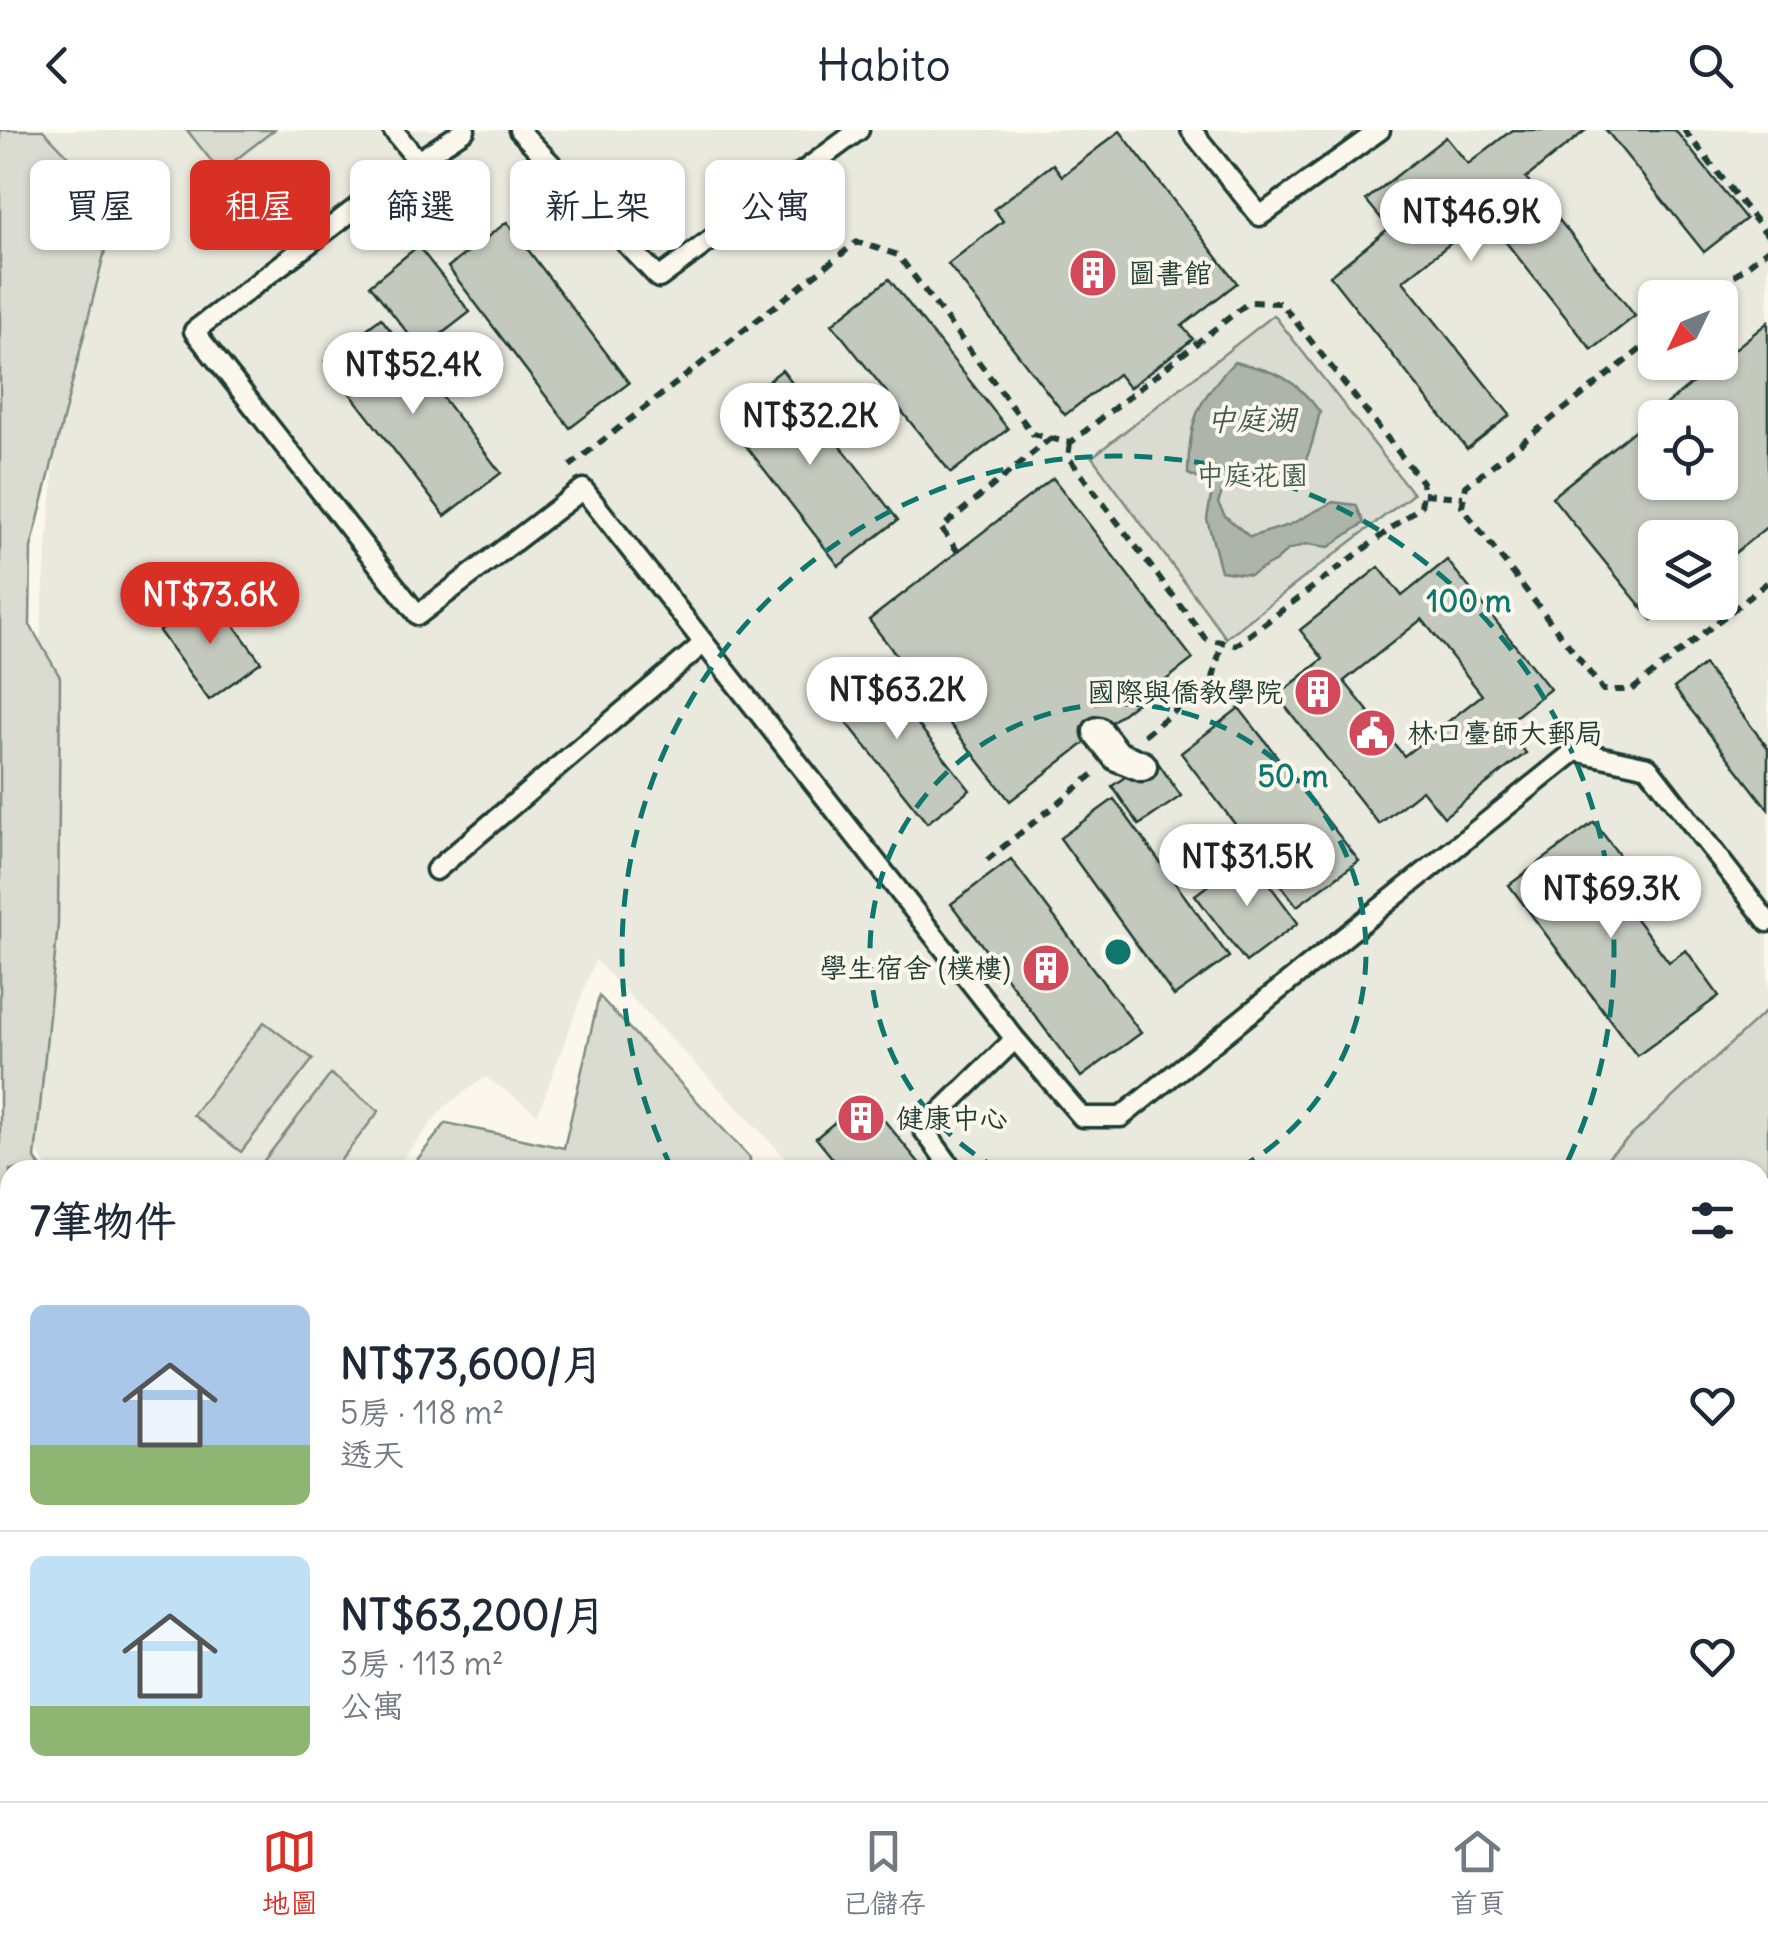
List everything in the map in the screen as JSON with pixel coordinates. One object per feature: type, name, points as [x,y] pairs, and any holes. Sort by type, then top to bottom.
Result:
[{"type":"street","points":[[1098,732],[1116,756],[1142,766]]},
{"type":"lane","points":[[393,130],[417,160]]},
{"type":"lane","points":[[420,160],[465,130]]},
{"type":"lane","points":[[519,130],[659,278],[859,130]]},
{"type":"lane","points":[[1191,130],[1260,216],[1380,130]]},
{"type":"lane","points":[[350,213],[194,331],[418,614],[582,489],[1014,1039],[1082,1117],[1120,1117],[1576,751],[1648,767],[1768,922]]},
{"type":"lane","points":[[436,870],[704,644]]},
{"type":"lane","points":[[945,1160],[922,1129],[1014,1039]]},
{"type":"path","points":[[1684,130],[1768,236]]},
{"type":"path","points":[[567,468],[856,242],[898,255],[1033,434],[1070,443]]},
{"type":"path","points":[[1729,280],[1768,249]]},
{"type":"path","points":[[1249,302],[1282,303],[1422,482],[1421,506],[1236,645],[1206,638],[1068,457],[1070,443],[1249,302]]},
{"type":"path","points":[[1638,351],[1466,486],[1462,507],[1603,690],[1632,690],[1768,582]]},
{"type":"path","points":[[958,552],[940,528],[1051,438]]},
{"type":"path","points":[[1422,494],[1463,497]]},
{"type":"shaded area","points":[[0,130],[1768,130],[1768,1160],[786,1160],[595,960],[538,1114],[486,1077],[445,1106],[402,1160],[43,1160],[0,1094],[27,861],[42,607],[66,323],[41,250],[170,250],[170,160],[30,160],[30,218]]},
{"type":"green space","points":[[0,130],[43,130],[72,160],[30,160],[30,250],[105,250],[31,548],[30,625],[60,677],[58,924],[36,1160],[0,1160]]},
{"type":"green space","points":[[187,130],[274,130],[235,160],[211,160]]},
{"type":"green space","name":"中庭花園","points":[[1274,315],[1413,494],[1226,638],[1092,457]]},
{"type":"green space","points":[[599,996],[750,1160],[417,1160],[446,1123],[564,1148]]},
{"type":"green space","points":[[1768,1009],[1768,1160],[1605,1160]]},
{"type":"green space","points":[[264,1022],[313,1059],[241,1152],[193,1115]]},
{"type":"green space","points":[[331,1074],[379,1111],[341,1160],[264,1160]]},
{"type":"water","name":"中庭湖","points":[[1234,362],[1283,378],[1302,391],[1320,412],[1308,456],[1295,474],[1274,480],[1242,471],[1236,489],[1223,490],[1218,503],[1225,516],[1250,537],[1289,525],[1333,502],[1356,505],[1364,523],[1329,547],[1307,544],[1288,550],[1250,575],[1221,571],[1207,519],[1213,485],[1188,474],[1190,439],[1198,412]]},
{"type":"building","points":[[1512,130],[1586,130],[1526,178],[1635,316],[1592,350],[1485,216],[1403,281],[1510,415],[1467,449],[1330,276],[1389,228],[1366,200],[1446,137],[1468,164]]},
{"type":"building","points":[[1606,130],[1675,130],[1746,219],[1704,252]]},
{"type":"building","name":"圖書館","points":[[1120,131],[1237,283],[1182,326],[1193,339],[1129,388],[1118,374],[1065,415],[948,264],[1003,221],[994,209],[1053,164],[1062,176]]},
{"type":"building","points":[[507,222],[510,250],[528,250],[629,383],[570,428],[448,267],[470,250],[490,250],[490,235]]},
{"type":"building","points":[[413,250],[421,250],[470,312],[421,350],[370,285]]},
{"type":"building","points":[[889,279],[1008,429],[951,473],[832,324]]},
{"type":"building","points":[[381,318],[501,473],[445,516],[325,361]]},
{"type":"building","points":[[1768,322],[1768,526],[1738,550],[1738,520],[1638,520],[1638,603],[1552,497],[1638,427],[1638,500],[1738,500],[1738,400],[1672,400],[1696,380],[1738,380],[1738,346]]},
{"type":"building","points":[[782,370],[898,520],[839,566],[723,416]]},
{"type":"building","points":[[1053,478],[1193,659],[1010,801],[869,620]]},
{"type":"building","name":"國際與僑教學院","points":[[1447,560],[1550,689],[1504,726],[1526,753],[1444,817],[1422,790],[1379,824],[1277,696],[1323,659],[1300,630],[1379,567],[1402,596]],"holes":[[[1422,619],[1482,695],[1404,756],[1344,681]]]},
{"type":"building","points":[[211,594],[261,662],[209,700],[159,631]]},
{"type":"building","points":[[867,660],[970,790],[927,823],[824,694]]},
{"type":"building","points":[[1704,665],[1768,748],[1768,809],[1674,688]]},
{"type":"building","points":[[1239,708],[1359,861],[1297,906],[1181,753]]},
{"type":"building","points":[[1154,757],[1181,796],[1139,825],[1112,786]]},
{"type":"building","points":[[1114,799],[1229,957],[1174,996],[1060,838]]},
{"type":"building","points":[[1594,822],[1632,872],[1612,887],[1669,962],[1686,950],[1719,996],[1637,1056],[1509,885]]},
{"type":"building","points":[[1248,856],[1298,923],[1246,962],[1195,895]]},
{"type":"building","name":"學生宿舍 (樸樓)","points":[[1011,859],[1141,1033],[1081,1077],[951,904]]},
{"type":"building","name":"健康中心","points":[[865,1097],[917,1160],[834,1160],[816,1138]]},
{"type":"place","name":"圖書館","points":[[1093,273]]},
{"type":"place","name":"國際與僑教學院","points":[[1318,692]]},
{"type":"place","name":"林口臺師大郵局","points":[[1372,733]]},
{"type":"place","name":"學生宿舍 (樸樓)","points":[[1046,968]]},
{"type":"place","name":"健康中心","points":[[861,1118]]}]
